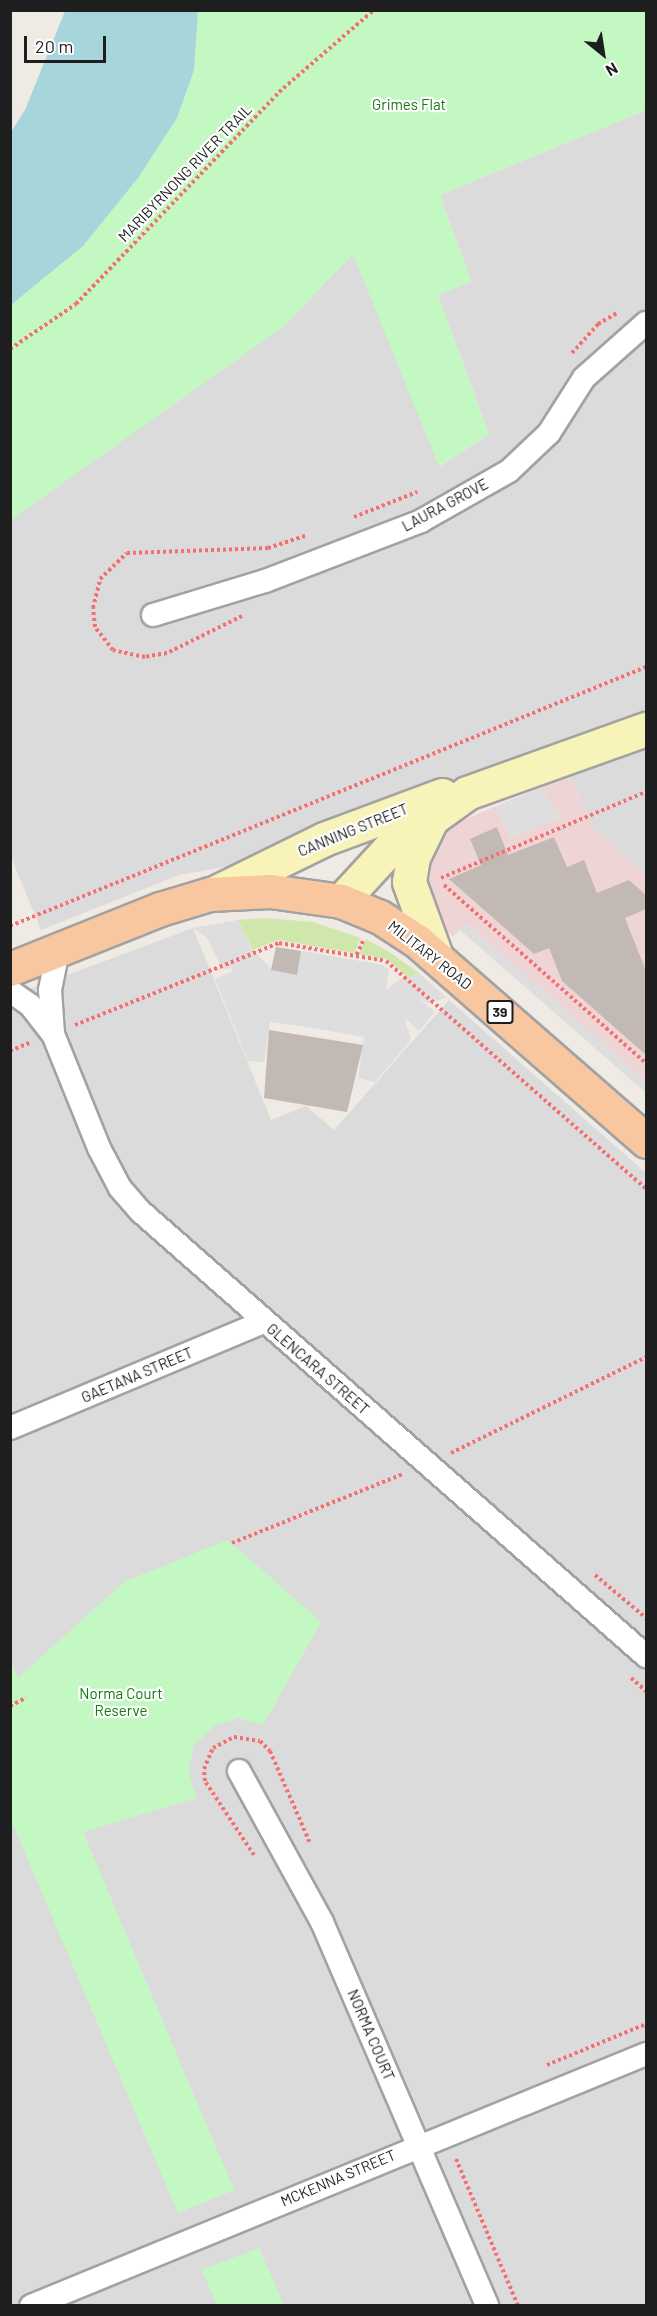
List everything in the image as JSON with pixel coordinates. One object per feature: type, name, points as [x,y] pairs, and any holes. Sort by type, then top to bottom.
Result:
[{"type":"main road","name":"CANNING STREET","points":[[10,969],[210,894],[270,891],[341,901]]},
{"type":"main road","name":"MILITARY ROAD","points":[[341,901],[380,916],[436,956],[646,1141]]},
{"type":"street","name":"LAURA GROVE","points":[[153,615],[265,581],[421,521],[509,471],[549,433],[584,378],[646,323]]},
{"type":"street","name":"CANNING STREET","points":[[341,901],[379,858],[436,811],[467,793],[646,729]]},
{"type":"street","name":"CANNING STREET","points":[[210,894],[324,839],[438,796],[467,793]]},
{"type":"street","points":[[436,811],[413,857],[409,882],[436,956]]},
{"type":"street","name":"GLENCARA STREET","points":[[58,950],[50,990],[120,1188],[140,1211],[264,1322],[646,1656]]},
{"type":"street","name":"GLENCARA STREET","points":[[10,991],[63,1027]]},
{"type":"street","name":"GAETANA STREET","points":[[10,1428],[264,1322]]},
{"type":"street","name":"NORMA COURT","points":[[239,1771],[322,1922],[487,2306]]},
{"type":"street","name":"MCKENNA STREET","points":[[31,2306],[418,2145],[646,2054]]},
{"type":"path","name":"MARIBYRNONG RIVER TRAIL","points":[[10,349],[76,304],[279,92],[374,10]]},
{"type":"path","points":[[570,357],[598,324],[622,310]]},
{"type":"path","points":[[344,521],[420,491]]},
{"type":"path","points":[[247,614],[167,653],[145,657],[113,650],[95,627],[93,608],[100,579],[127,553],[150,548],[268,548],[311,534]]},
{"type":"path","points":[[10,926],[646,667]]},
{"type":"path","points":[[646,792],[437,879],[646,1063]]},
{"type":"path","points":[[75,1038],[63,1027],[279,943],[356,956]]},
{"type":"path","points":[[24,1034],[33,1054]]},
{"type":"path","points":[[445,1456],[454,1463]]},
{"type":"path","points":[[401,1464],[410,1472]]},
{"type":"path","points":[[588,1571],[646,1618]]},
{"type":"path","points":[[622,1670],[646,1691]]},
{"type":"path","points":[[10,1706],[26,1698]]},
{"type":"path","points":[[261,1864],[205,1781],[204,1769],[213,1748],[234,1737],[260,1741],[270,1751],[313,1850]]},
{"type":"path","points":[[543,2067],[646,2024]]},
{"type":"path","points":[[456,2159],[518,2306]]},
{"type":"shaded area","points":[[646,110],[646,875],[595,830],[555,746],[318,831],[253,862],[179,875],[41,930],[11,857],[10,520],[284,326],[353,253],[440,466],[489,434],[438,295],[471,281],[440,195]]},
{"type":"shaded area","points":[[569,776],[595,830],[646,875],[646,1081],[466,923],[453,937],[438,922],[420,882],[437,837],[457,823],[496,806],[510,838],[562,817],[540,788]]},
{"type":"shaded area","points":[[540,788],[562,817],[510,839],[496,806]]},
{"type":"shaded area","points":[[238,920],[252,949],[272,970],[297,975],[301,951],[383,965],[389,970],[386,990],[400,979],[420,974],[447,998],[428,1003],[419,999],[435,1012],[419,1031],[404,1017],[411,1040],[375,1082],[358,1078],[364,1037],[294,1025],[270,1022],[264,1062],[248,1061],[215,979],[233,971],[232,967],[223,970],[207,938],[193,928]]},
{"type":"shaded area","points":[[466,922],[646,1081],[646,1093],[459,929]]},
{"type":"shaded area","points":[[193,928],[271,1120],[306,1106],[334,1130],[449,1000],[646,1173],[646,2305],[11,2306],[11,996]]},
{"type":"green space","name":"Grimes Flat","points":[[198,11],[646,11],[646,110],[440,195],[471,282],[438,295],[489,434],[439,466],[353,254],[284,326],[11,520],[11,305],[83,246],[138,178],[177,118],[194,70]]},
{"type":"green space","points":[[264,918],[313,922],[361,938],[354,953],[278,940],[253,950],[238,920]]},
{"type":"green space","points":[[366,939],[391,953],[420,974],[408,977],[387,959],[359,954]]},
{"type":"green space","name":"Norma Court Reserve","points":[[228,1540],[321,1622],[263,1725],[239,1718],[214,1726],[194,1745],[188,1772],[197,1798],[83,1832],[234,2190],[178,2213],[11,1820],[11,1661],[18,1678],[124,1582]]},
{"type":"green space","points":[[259,2248],[284,2305],[217,2305],[202,2270]]},
{"type":"water","points":[[65,11],[198,11],[194,70],[177,118],[138,178],[83,246],[11,305],[11,132],[25,110]]},
{"type":"building","points":[[497,827],[508,855],[554,837],[567,867],[584,860],[597,893],[629,880],[646,895],[646,909],[625,918],[646,971],[646,1055],[562,981],[549,948],[534,954],[449,879],[481,865],[470,839]]},
{"type":"building","points":[[276,947],[301,951],[297,975],[271,970]]},
{"type":"building","points":[[269,1030],[363,1045],[347,1112],[264,1098]]}]
